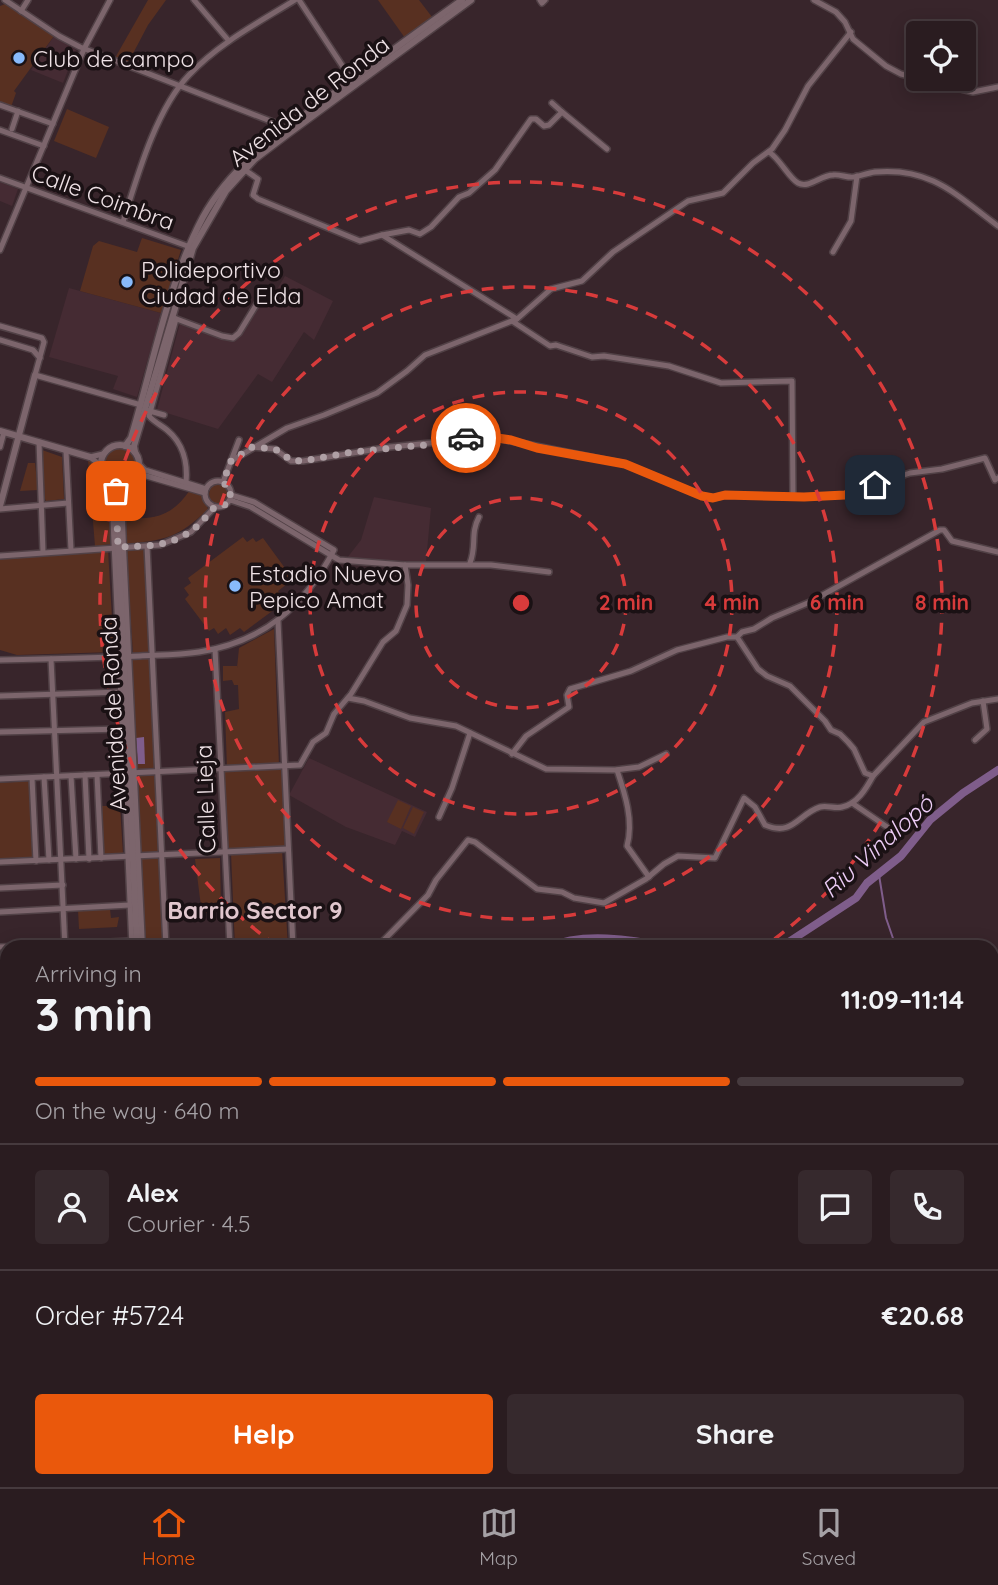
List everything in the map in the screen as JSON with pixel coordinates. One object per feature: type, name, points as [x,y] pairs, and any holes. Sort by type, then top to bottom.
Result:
[{"type":"street","points":[[21,11],[28,0]]},
{"type":"street","points":[[0,250],[84,49],[110,0]]},
{"type":"street","points":[[194,0],[229,41]]},
{"type":"street","points":[[123,222],[158,122],[179,86],[204,60],[229,41],[297,0],[353,83]]},
{"type":"street","name":"Avenida de Ronda","points":[[353,83],[461,0]]},
{"type":"street","name":"Avenida de Ronda","points":[[125,446],[145,409],[166,313],[204,215],[222,188],[250,158],[471,0]]},
{"type":"street","points":[[814,0],[829,7],[845,22],[853,38],[886,66],[901,74],[973,92],[998,87]]},
{"type":"street","points":[[829,7],[834,0]]},
{"type":"street","points":[[4,1],[84,49],[278,124],[286,132]]},
{"type":"street","points":[[231,461],[302,421],[377,393],[425,355],[514,320],[551,289],[582,281],[613,252],[688,201],[723,193],[753,163],[769,152],[785,130],[808,86],[850,32]]},
{"type":"street","points":[[552,103],[607,149]]},
{"type":"street","points":[[0,105],[53,124]]},
{"type":"street","points":[[12,129],[18,111]]},
{"type":"street","points":[[245,170],[258,179],[253,195],[258,199],[360,242],[409,230],[420,234],[431,227],[459,197],[469,193],[495,170],[531,119],[534,118],[546,126],[562,112]]},
{"type":"street","points":[[0,130],[44,146]]},
{"type":"street","name":"Avenida de Ronda","points":[[135,452],[134,446],[173,318],[191,247],[226,191],[286,132]]},
{"type":"street","points":[[769,152],[785,167],[792,179],[802,184],[829,175],[857,176],[881,172],[914,174],[931,179],[950,188],[998,226]]},
{"type":"street","points":[[833,252],[851,221],[857,176]]},
{"type":"street","name":"Calle Coimbra","points":[[0,178],[191,247]]},
{"type":"street","points":[[382,235],[550,346],[556,345],[592,357],[604,356],[669,366],[721,383],[792,381],[793,497]]},
{"type":"street","points":[[173,318],[222,337],[233,338],[239,333],[261,297]]},
{"type":"street","points":[[0,326],[42,338],[43,347],[0,507],[68,503]]},
{"type":"street","points":[[0,340],[33,350],[40,358]]},
{"type":"street","points":[[33,350],[43,347]]},
{"type":"street","points":[[35,375],[164,415]]},
{"type":"street","points":[[145,409],[150,418],[169,431],[182,450],[187,466],[186,483]]},
{"type":"street","points":[[5,432],[21,427]]},
{"type":"street","points":[[21,427],[28,439]]},
{"type":"street","points":[[5,432],[90,457],[100,465],[103,474],[113,483],[128,482],[136,476],[146,476],[206,491]]},
{"type":"street","points":[[0,447],[5,432]]},
{"type":"street","points":[[252,447],[275,449],[291,460],[303,461],[390,447],[491,437],[625,464],[713,498],[748,495],[845,495],[910,473],[985,458],[995,480],[998,478]]},
{"type":"street","points":[[223,482],[239,440]]},
{"type":"street","points":[[39,442],[43,552]]},
{"type":"street","points":[[90,457],[103,454],[113,446],[125,446],[135,452],[139,464],[145,470],[206,491]]},
{"type":"street","points":[[66,451],[71,550]]},
{"type":"street","points":[[100,465],[103,454]]},
{"type":"street","points":[[136,476],[139,464]]},
{"type":"street","name":"Avenida de Ronda","points":[[118,547],[121,494],[128,482]]},
{"type":"street","points":[[223,482],[229,487],[231,498],[225,506],[215,507],[207,501],[206,491],[212,483],[223,482]]},
{"type":"street","name":"Avenida de Ronda","points":[[113,483],[117,510],[136,940]]},
{"type":"street","points":[[231,498],[332,552],[339,560],[405,565],[470,563],[550,572]]},
{"type":"street","points":[[0,556],[165,544],[187,534],[215,507]]},
{"type":"street","points":[[470,563],[476,549],[472,530],[479,517]]},
{"type":"street","points":[[512,754],[526,736],[569,707],[567,695],[570,689],[631,671],[677,650],[727,637],[737,637],[742,632],[754,629],[810,601],[940,530],[944,530],[952,541],[998,552]]},
{"type":"street","points":[[147,546],[166,940]]},
{"type":"street","points":[[0,660],[195,653],[215,649],[252,636],[278,621],[298,603],[332,552]]},
{"type":"street","points":[[0,779],[300,765],[313,742],[326,733],[334,714],[348,698],[383,642],[396,631],[407,605],[405,565]]},
{"type":"street","points":[[278,621],[293,940]]},
{"type":"street","points":[[737,637],[758,669],[790,686],[831,730],[848,741],[865,774],[873,776]]},
{"type":"street","name":"Calle Lieja","points":[[215,649],[230,940]]},
{"type":"street","name":"Avenida de Ronda","points":[[123,656],[122,729],[129,774]]},
{"type":"street","points":[[51,659],[65,940]]},
{"type":"street","points":[[0,696],[121,692]]},
{"type":"street","points":[[348,698],[410,718],[456,726],[546,769],[617,770],[639,767],[666,754]]},
{"type":"street","points":[[384,940],[428,895],[436,880],[468,840],[475,842],[537,890],[562,892],[575,898],[604,903],[649,877],[678,856],[715,858],[744,798],[755,807],[765,825],[773,828],[786,828],[796,824],[822,806],[842,807],[852,803],[864,791],[873,776],[924,722],[972,703],[998,699]]},
{"type":"street","points":[[975,740],[987,729],[983,701]]},
{"type":"street","points":[[0,732],[122,729]]},
{"type":"street","points":[[439,817],[452,788],[470,733]]},
{"type":"street","points":[[617,770],[630,823],[631,836],[627,846],[649,877]]},
{"type":"street","points":[[85,775],[89,859]]},
{"type":"street","points":[[97,775],[101,858]]},
{"type":"street","points":[[71,776],[76,859]]},
{"type":"street","points":[[44,777],[49,860]]},
{"type":"street","points":[[32,778],[36,861]]},
{"type":"street","points":[[852,803],[896,833]]},
{"type":"street","points":[[0,862],[288,849]]},
{"type":"street","name":"Avenida de Ronda","points":[[133,857],[130,905],[135,940]]},
{"type":"street","points":[[0,888],[63,885]]},
{"type":"street","points":[[0,912],[130,905]]},
{"type":"shaded area","points":[[148,0],[166,0],[148,25],[128,63],[115,58]]},
{"type":"shaded area","points":[[378,0],[419,0],[432,17],[405,38]]},
{"type":"shaded area","name":"Club de campo","points":[[5,4],[54,36],[14,91],[16,93],[11,107],[0,103],[0,6]]},
{"type":"shaded area","points":[[54,36],[76,50],[63,83],[31,70]]},
{"type":"shaded area","points":[[67,109],[109,127],[96,158],[54,141]]},
{"type":"shaded area","points":[[0,182],[18,189],[12,206],[0,201]]},
{"type":"shaded area","name":"Polideportivo Ciudad de Elda","points":[[142,238],[181,250],[161,313],[80,291],[93,246],[99,241],[137,252]]},
{"type":"shaded area","points":[[285,276],[333,301],[314,340],[304,332],[272,382],[258,374],[218,429],[157,410],[180,323],[226,341],[235,341],[266,288],[276,291]]},
{"type":"shaded area","points":[[69,288],[161,313],[137,397],[113,389],[118,376],[49,357]]},
{"type":"shaded area","points":[[119,448],[130,453],[135,464],[130,475],[119,480],[108,475],[103,464],[108,453]]},
{"type":"shaded area","points":[[42,450],[62,457],[64,499],[45,499]]},
{"type":"shaded area","points":[[88,460],[111,485],[114,508],[111,518],[111,544],[95,546]]},
{"type":"shaded area","points":[[28,463],[35,463],[38,490],[20,491]]},
{"type":"shaded area","points":[[219,484],[226,487],[229,494],[226,501],[219,504],[212,501],[209,494],[212,487]]},
{"type":"shaded area","points":[[190,490],[203,495],[208,509],[198,519],[171,536],[125,544],[126,517],[155,517],[170,511]]},
{"type":"shaded area","points":[[374,497],[431,508],[426,562],[347,558],[361,540]]},
{"type":"shaded area","name":"Estadio Nuevo Pepico Amat","points":[[243,537],[247,542],[253,538],[256,542],[263,538],[290,575],[284,580],[287,584],[278,591],[282,597],[272,604],[275,609],[244,632],[240,628],[230,635],[226,628],[218,634],[214,628],[209,631],[185,599],[189,595],[184,588],[191,583],[188,578]]},
{"type":"shaded area","points":[[144,549],[150,652],[133,653],[126,551]]},
{"type":"shaded area","points":[[108,550],[114,652],[17,655],[0,650],[0,560],[21,555]]},
{"type":"shaded area","points":[[274,629],[279,766],[284,766],[288,849],[282,850],[288,940],[235,940],[231,853],[225,853],[221,769],[227,768],[225,712],[239,709],[238,685],[234,685],[232,680],[223,681],[223,666],[237,668],[239,648]]},
{"type":"shaded area","points":[[150,658],[156,769],[137,770],[131,659]]},
{"type":"shaded area","points":[[144,737],[145,764],[138,764],[136,738]]},
{"type":"shaded area","points":[[309,758],[427,812],[415,837],[402,831],[395,845],[346,827],[289,795]]},
{"type":"shaded area","points":[[137,775],[156,776],[158,853],[140,853]]},
{"type":"shaded area","points":[[30,781],[34,856],[32,859],[0,860],[0,783]]},
{"type":"shaded area","points":[[398,800],[411,806],[401,829],[387,822]]},
{"type":"shaded area","points":[[100,806],[120,806],[123,854],[103,854]]},
{"type":"shaded area","points":[[413,807],[424,812],[414,834],[403,828]]},
{"type":"shaded area","points":[[160,858],[164,940],[144,940],[140,859]]},
{"type":"shaded area","points":[[220,858],[221,910],[202,914],[195,859]]},
{"type":"shaded area","points":[[110,909],[111,918],[119,917],[117,927],[79,929],[78,910]]},
{"type":"waterway","name":"Riu Vinalopó","points":[[792,940],[856,898],[867,883],[901,856],[930,820],[963,793],[998,770]]},
{"type":"waterway","points":[[879,875],[886,918],[894,940]]},
{"type":"waterway","name":"Riu Vinalopó","points":[[576,940],[622,940]]},
{"type":"way so far","points":[[116,491],[118,547],[160,545],[187,534],[215,507],[228,503],[231,491],[223,482],[231,461],[252,447],[275,449],[291,460],[303,461],[466,438]]},
{"type":"place","name":"Club de campo","points":[[19,58]]},
{"type":"place","name":"Polideportivo Ciudad de Elda","points":[[127,282]]},
{"type":"place","name":"Estadio Nuevo Pepico Amat","points":[[235,586]]},
{"type":"district","name":"Barrio Sector 9","points":[[255,910]]},
{"type":"route","points":[[466,438],[491,437],[511,440],[537,448],[625,464],[713,498],[725,495],[845,495],[875,485]]}]
